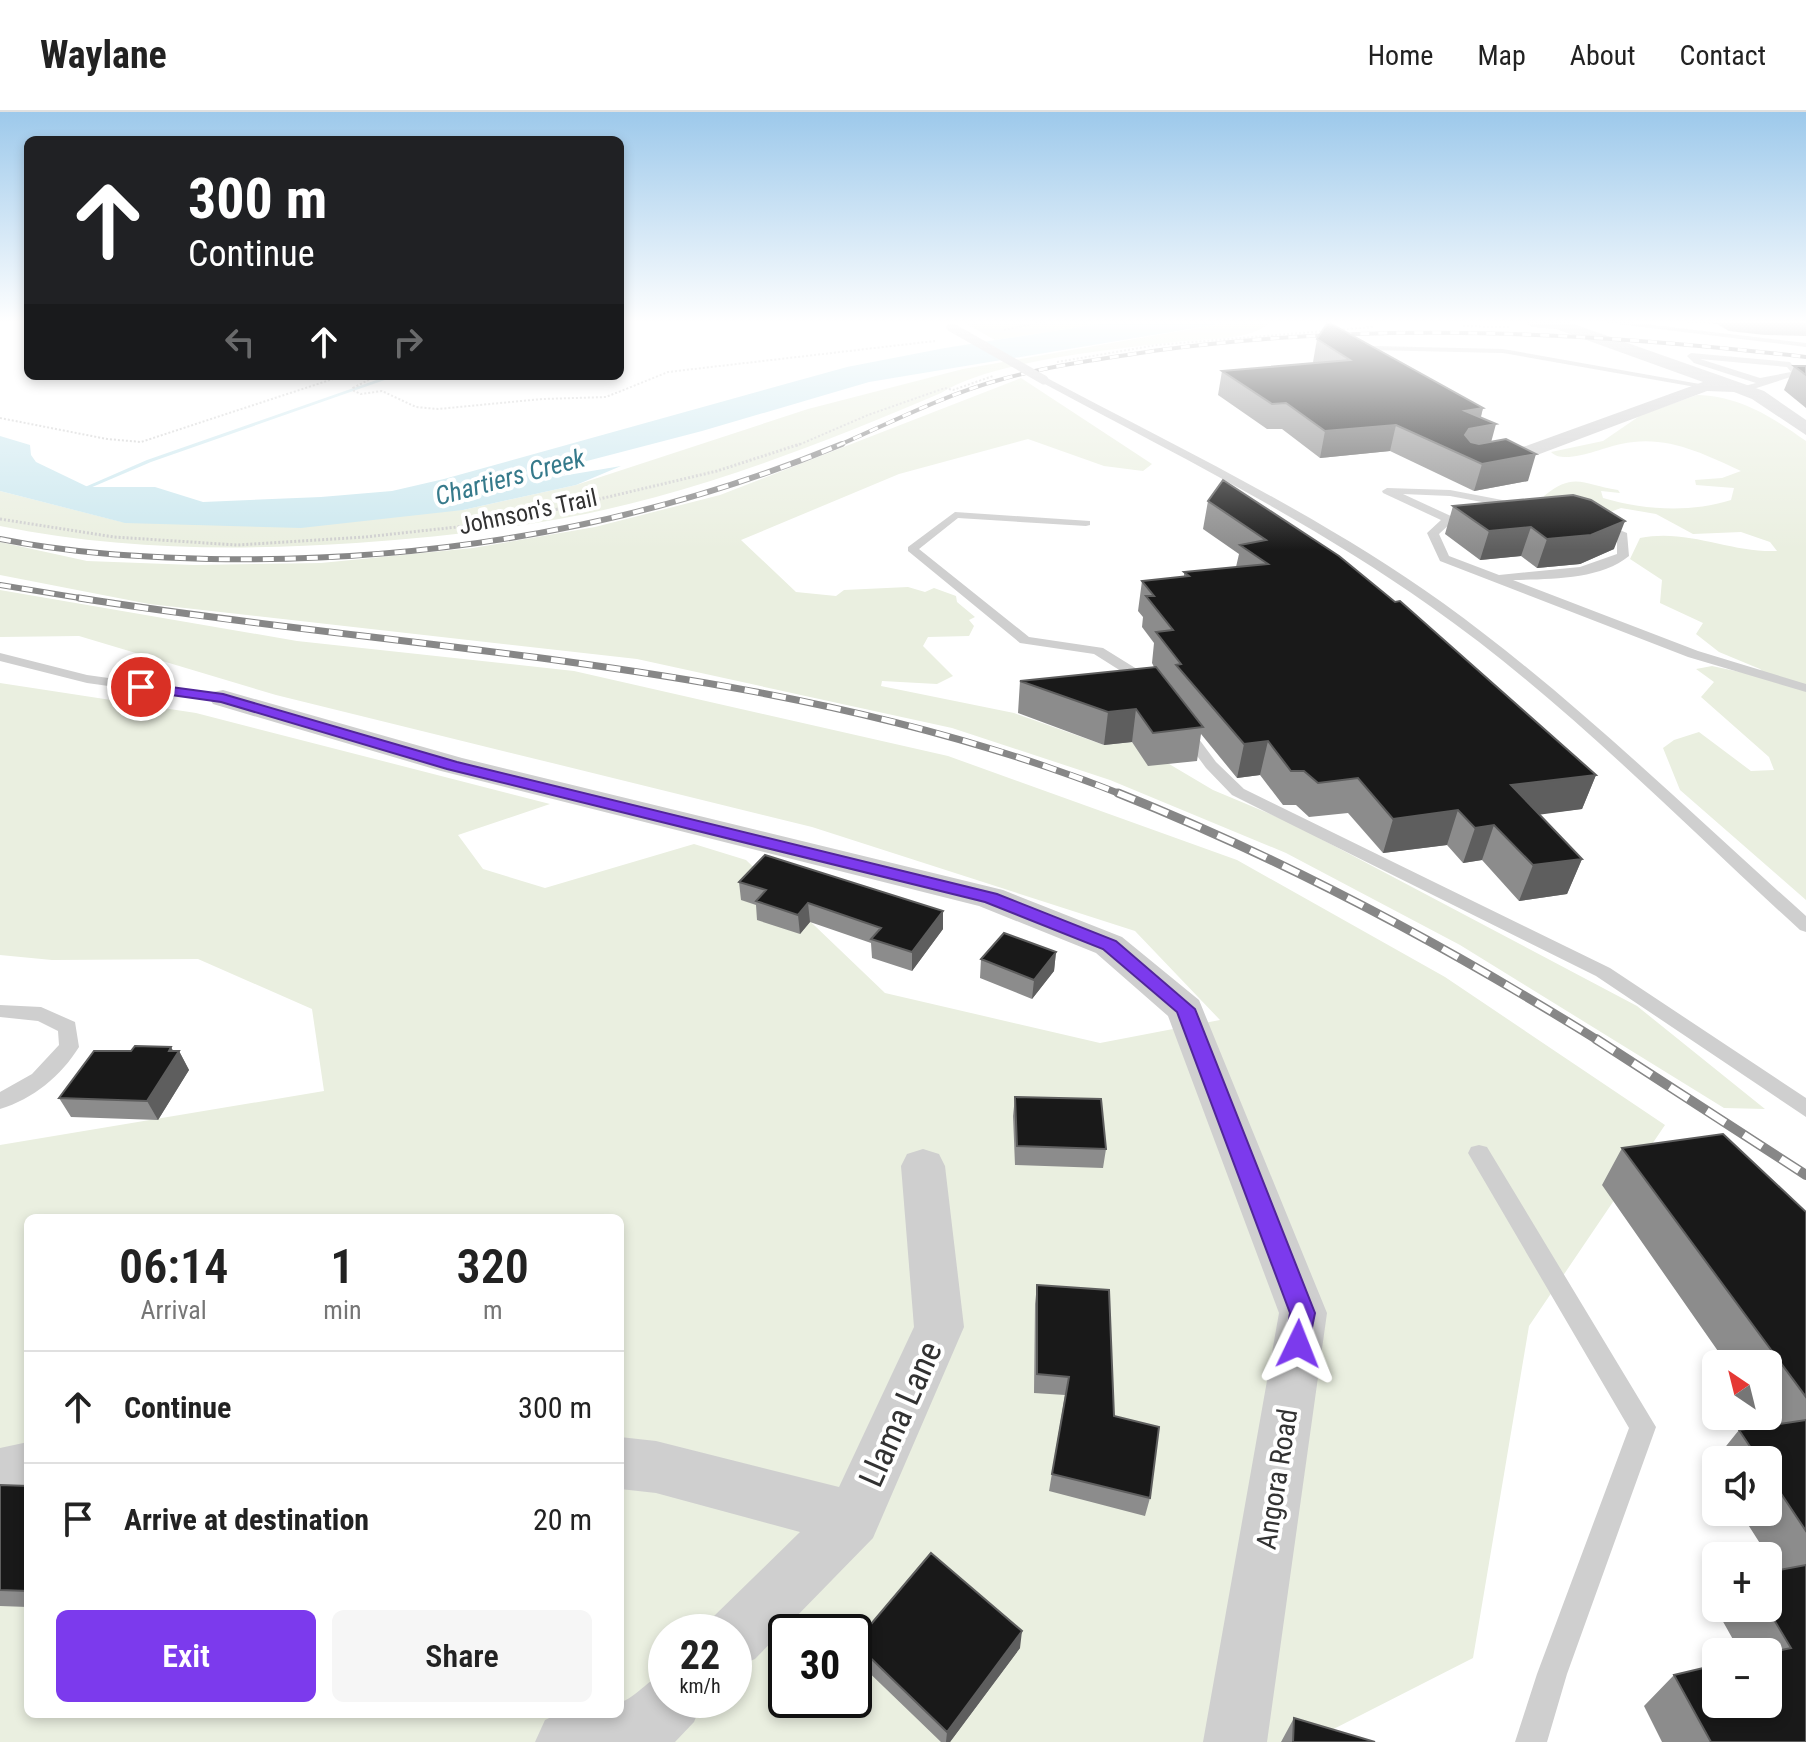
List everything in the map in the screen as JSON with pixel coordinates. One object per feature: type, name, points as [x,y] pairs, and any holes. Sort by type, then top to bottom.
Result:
[{"type":"street","points":[[1471,461],[1530,451],[1674,398]]},
{"type":"street","points":[[1769,398],[1806,429]]},
{"type":"street","name":"Angora Road","points":[[223,698],[452,765],[991,898],[1109,945],[1185,1009],[1303,1313],[1235,1742]]},
{"type":"street","name":"Llama Lane","points":[[752,1620],[853,1518],[939,1327],[923,1166]]},
{"type":"street","name":"Llama Lane","points":[[624,1463],[656,1467],[853,1518]]},
{"type":"street","points":[[0,1474],[24,1469]]},
{"type":"street","points":[[567,1742],[644,1729],[655,1718]]},
{"type":"lane","points":[[1077,398],[1341,543],[1436,605],[1544,690],[1806,926]]},
{"type":"lane","points":[[1528,507],[1450,493],[1387,491],[1449,519],[1433,533],[1444,558],[1693,654],[1806,688]]},
{"type":"lane","points":[[1086,523],[955,515],[912,549],[1025,640],[1098,651],[1151,684],[1160,695]]},
{"type":"lane","points":[[1496,578],[1577,573],[1604,566],[1623,556],[1623,535],[1586,521]]},
{"type":"lane","points":[[0,657],[87,679],[223,698]]},
{"type":"lane","points":[[1177,719],[1211,765],[1238,792],[1603,972],[1806,1109]]},
{"type":"lane","points":[[0,1101],[29,1090],[44,1078],[69,1047],[68,1027],[41,1014],[1,1011]]},
{"type":"lane","points":[[1479,1153],[1643,1427],[1552,1674],[1531,1742]]},
{"type":"path","points":[[0,418],[107,439],[141,442],[275,398]]},
{"type":"path","points":[[397,398],[416,407],[467,408],[572,398]]},
{"type":"path","name":"Johnson's Trail","points":[[0,519],[114,537],[237,545],[365,537],[503,522],[760,458],[918,398]]},
{"type":"shaded area","points":[[850,398],[929,398],[729,475],[656,497],[545,522],[394,540],[311,546],[221,547],[89,540],[0,526],[0,491],[122,522],[463,510],[576,485]]},
{"type":"shaded area","points":[[969,398],[1052,398],[1152,464],[1143,471],[1104,466],[1028,439],[899,474],[741,540],[796,592],[836,596],[844,590],[908,587],[925,592],[934,588],[956,596],[957,602],[975,617],[969,620],[974,626],[969,636],[928,637],[923,646],[953,676],[937,684],[882,681],[881,686],[1014,713],[1104,745],[1132,742],[1213,790],[1289,822],[1637,1006],[1765,1109],[1724,1108],[1460,945],[1286,853],[1110,780],[952,728],[637,659],[149,604],[0,575],[0,542],[87,561],[194,565],[321,563],[473,548],[595,527],[720,495]]},
{"type":"shaded area","points":[[1688,398],[1723,398],[1768,416],[1806,441],[1806,900],[1680,790],[1663,748],[1674,740],[1699,732],[1751,771],[1774,770],[1769,757],[1701,697],[1714,682],[1696,669],[1712,666],[1768,678],[1760,669],[1719,652],[1696,634],[1703,623],[1660,603],[1662,580],[1630,559],[1640,538],[1657,536],[1777,551],[1770,542],[1741,532],[1693,534],[1656,514],[1621,508],[1610,512],[1547,504],[1544,496],[1564,484],[1580,482],[1620,493],[1601,491],[1603,498],[1651,507],[1699,507],[1731,500],[1734,488],[1696,485],[1695,480],[1722,478],[1741,471],[1668,443],[1621,444],[1565,457],[1551,452],[1603,441],[1641,415]]},
{"type":"shaded area","points":[[0,590],[297,641],[574,671],[948,756],[1237,860],[1445,977],[1665,1125],[1529,1326],[1473,1658],[1308,1742],[0,1742],[0,1145],[324,1091],[312,1009],[198,959],[52,960],[0,955],[0,683],[196,713],[550,804],[458,835],[483,869],[545,888],[694,844],[746,860],[885,993],[1100,1043],[1220,1020],[1135,931],[812,827],[276,695],[79,636],[0,637]]},
{"type":"water","name":"Chartiers Creek","points":[[735,398],[814,398],[583,462],[562,476],[621,466],[576,485],[463,510],[301,528],[125,523],[0,491],[0,436],[30,445],[36,462],[88,487],[155,487],[203,502],[392,491]]},
{"type":"building","points":[[1263,398],[1465,398],[1483,408],[1465,411],[1496,424],[1469,429],[1465,435],[1471,442],[1479,444],[1506,439],[1536,454],[1482,464],[1396,425],[1325,431],[1286,403],[1272,404]]},
{"type":"building","points":[[1223,480],[1339,556],[1395,602],[1400,601],[1596,775],[1511,785],[1582,859],[1533,865],[1494,825],[1475,828],[1458,810],[1393,819],[1358,778],[1318,783],[1304,771],[1291,771],[1268,741],[1244,744],[1176,665],[1181,664],[1156,632],[1173,630],[1146,596],[1154,596],[1142,581],[1189,576],[1184,572],[1268,564],[1240,545],[1266,540],[1208,501]]},
{"type":"building","points":[[1573,495],[1591,500],[1625,521],[1591,535],[1547,539],[1531,527],[1489,531],[1453,506]]},
{"type":"building","points":[[1156,667],[1203,727],[1153,733],[1136,709],[1108,712],[1020,681]]},
{"type":"building","points":[[765,855],[943,911],[912,952],[871,939],[881,928],[808,903],[798,915],[756,901],[766,890],[739,882]]},
{"type":"building","points":[[1004,933],[1056,952],[1034,980],[981,959]]},
{"type":"building","points":[[135,1046],[171,1047],[169,1051],[179,1051],[147,1101],[59,1098],[94,1051],[131,1051]]},
{"type":"building","points":[[1015,1097],[1101,1099],[1106,1149],[1017,1146]]},
{"type":"building","points":[[1723,1134],[1806,1212],[1806,1397],[1782,1365],[1782,1350],[1771,1350],[1622,1148]]},
{"type":"building","points":[[1037,1285],[1109,1290],[1114,1416],[1159,1427],[1150,1498],[1052,1474],[1069,1377],[1037,1374]]},
{"type":"building","points":[[1806,1420],[1806,1531],[1782,1495],[1782,1446],[1750,1446],[1739,1430],[1782,1430],[1782,1424]]},
{"type":"building","points":[[0,1485],[24,1486],[24,1591],[0,1590]]},
{"type":"building","points":[[931,1553],[1022,1631],[947,1732],[872,1659],[872,1623]]},
{"type":"building","points":[[1806,1565],[1806,1742],[1711,1742],[1674,1675],[1702,1668],[1702,1718],[1782,1718],[1782,1650],[1791,1648],[1775,1622],[1782,1622],[1782,1569]]},
{"type":"building","points":[[1294,1718],[1375,1742],[1293,1742]]},
{"type":"waterway","points":[[88,487],[149,461],[330,398]]},
{"type":"railway","points":[[838,445],[946,398]]},
{"type":"railway","points":[[0,539],[104,554],[210,559],[291,559],[452,546],[532,534],[689,498],[838,445]]},
{"type":"railway","points":[[0,585],[85,599]]},
{"type":"railway","points":[[79,598],[85,599]]},
{"type":"railway","points":[[85,599],[607,667],[738,689],[868,716],[996,750],[1122,795]]},
{"type":"railway","points":[[85,599],[92,600]]},
{"type":"railway","points":[[1118,793],[1122,795]]},
{"type":"railway","points":[[1122,795],[1242,847],[1364,906],[1482,971],[1599,1041]]},
{"type":"railway","points":[[1596,1039],[1806,1175]]},
{"type":"route","points":[[141,687],[223,698],[452,765],[991,898],[1109,945],[1185,1009],[1303,1313],[1298,1344]]}]
